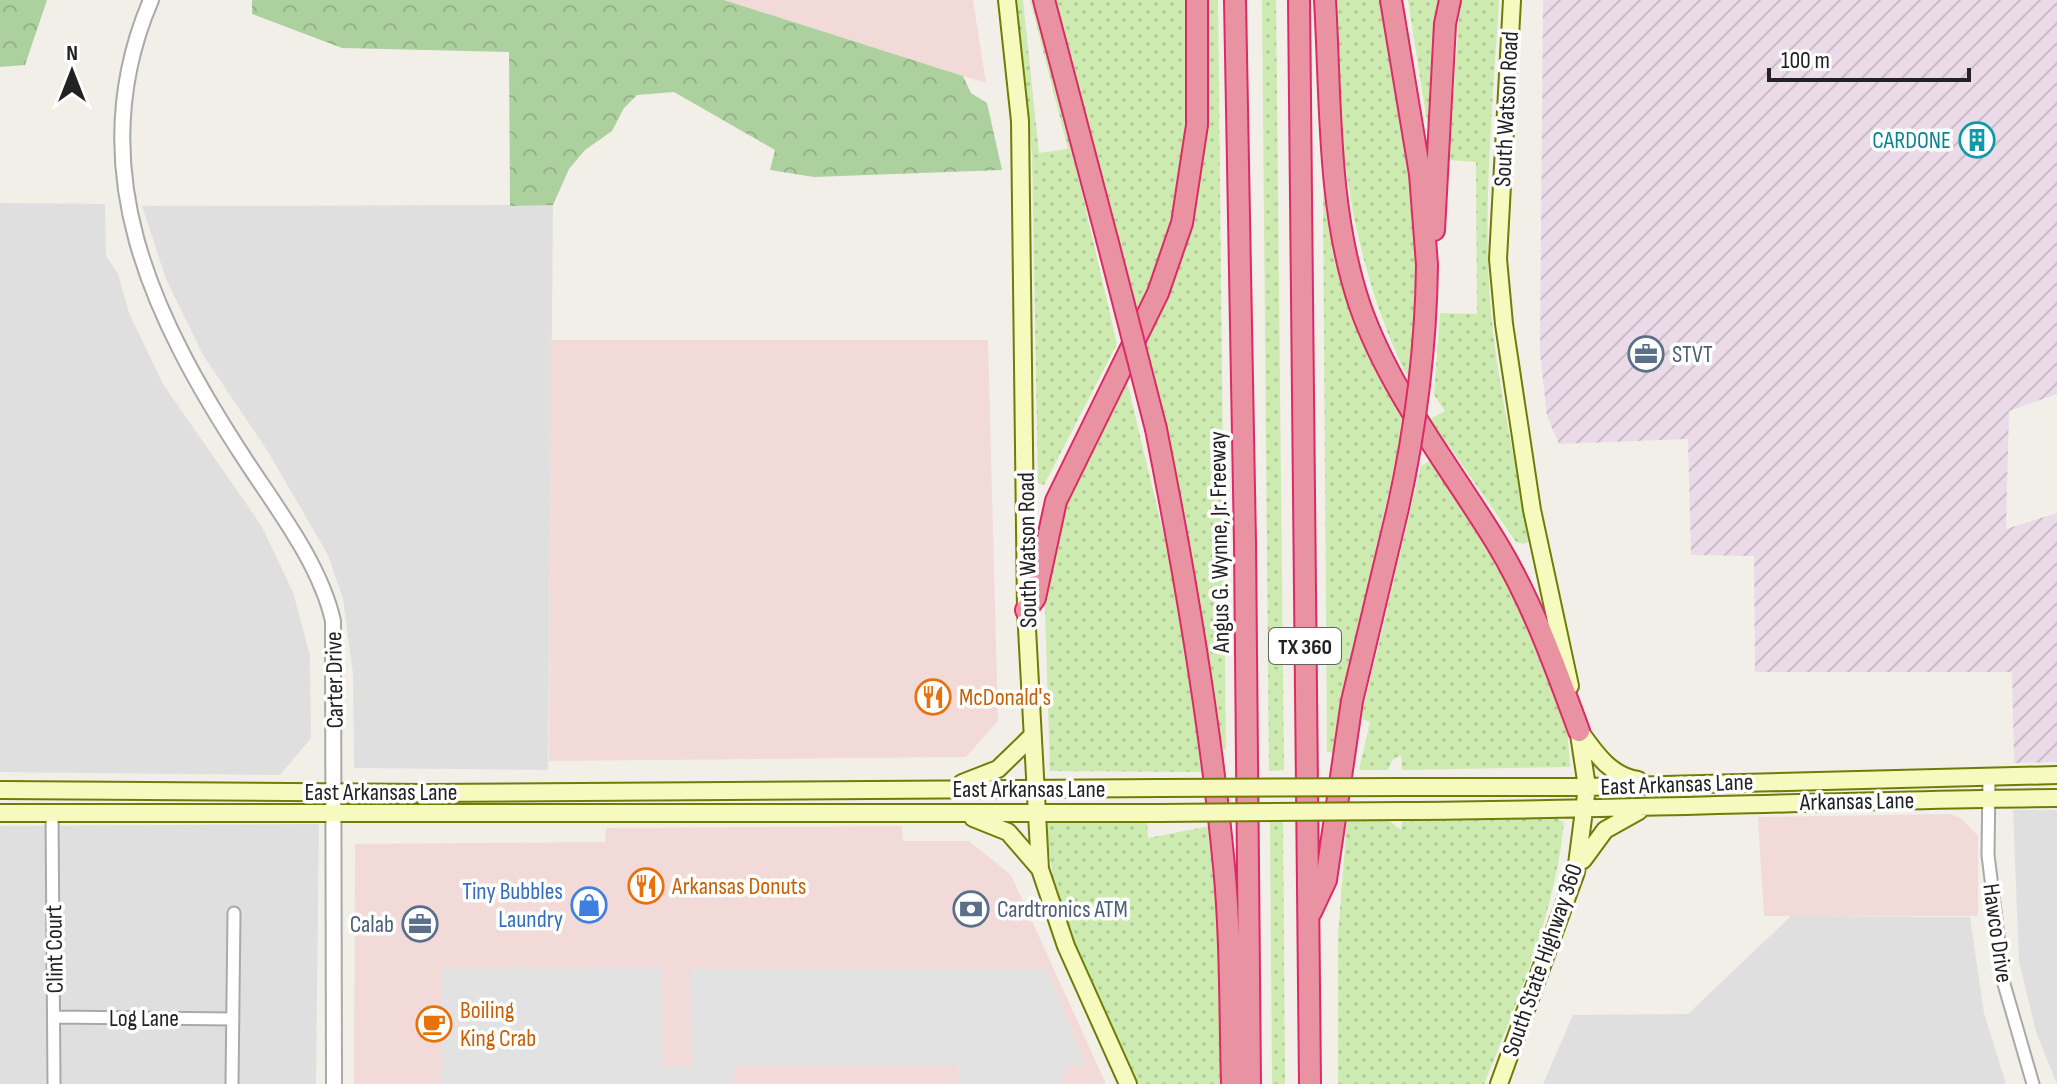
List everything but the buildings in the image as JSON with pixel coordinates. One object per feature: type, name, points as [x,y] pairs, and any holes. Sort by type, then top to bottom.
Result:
[{"type":"highway","points":[[1044,0],[1156,429],[1186,579],[1212,757],[1224,870],[1232,1084]]},
{"type":"highway","points":[[1026,610],[1035,598],[1056,501],[1158,293],[1182,223],[1197,125],[1197,0]]},
{"type":"highway","name":"Angus G. Wynne, Jr. Freeway","points":[[1235,0],[1245,527],[1250,1084]]},
{"type":"highway","name":"TX 360","points":[[1299,0],[1310,1084]]},
{"type":"highway","points":[[1325,0],[1339,231],[1361,307],[1389,373],[1498,545],[1529,603],[1579,731]]},
{"type":"highway","points":[[1308,919],[1326,880],[1352,701],[1413,441],[1422,368],[1427,265],[1420,174],[1391,0]]},
{"type":"highway","points":[[1427,265],[1436,221],[1445,24],[1450,0]]},
{"type":"main road","name":"South Watson Road","points":[[1007,0],[1020,121],[1026,610],[1040,869],[1066,946],[1128,1084]]},
{"type":"main road","name":"South Watson Road","points":[[1512,0],[1499,272],[1532,510],[1579,731],[1587,787]]},
{"type":"main road","points":[[1579,731],[1601,760],[1620,775],[1667,783]]},
{"type":"main road","points":[[939,789],[989,775],[1032,736]]},
{"type":"main road","name":"East Arkansas Lane","points":[[0,790],[336,792],[1587,787],[2057,775]]},
{"type":"main road","name":"South State Highway 360","points":[[1499,1084],[1576,872],[1587,787]]},
{"type":"main road","name":"Arkansas Lane","points":[[1658,805],[2057,798]]},
{"type":"main road","points":[[1576,872],[1593,841],[1605,830],[1630,814],[1658,805]]},
{"type":"main road","name":"East Arkansas Lane","points":[[0,813],[335,815],[1586,811],[1658,805]]},
{"type":"main road","points":[[952,813],[1008,832],[1040,869]]},
{"type":"street","name":"Carter Drive","points":[[151,0],[128,63],[123,94],[121,159],[141,263],[160,308],[228,434],[304,554],[329,605],[336,653],[334,1084]]},
{"type":"street","name":"Hawco Drive","points":[[1989,779],[1988,855],[2004,984],[2033,1084]]},
{"type":"street","name":"Clint Court","points":[[52,813],[54,1084]]},
{"type":"street","points":[[232,1084],[234,913]]},
{"type":"street","name":"Log Lane","points":[[55,1017],[233,1019]]},
{"type":"shaded area","points":[[724,0],[973,0],[986,83],[963,76]]},
{"type":"shaded area","points":[[1543,0],[2057,0],[2057,394],[2009,411],[2006,529],[2057,513],[2057,762],[2014,763],[2012,672],[1755,672],[1754,556],[1691,555],[1688,439],[1559,444],[1547,416],[1540,353]]},
{"type":"shaded area","points":[[0,203],[105,204],[106,256],[118,274],[129,313],[163,384],[261,525],[293,592],[310,656],[311,738],[280,775],[0,772]]},
{"type":"shaded area","points":[[553,205],[548,770],[354,768],[353,674],[343,599],[328,555],[267,450],[203,355],[166,279],[142,206]]},
{"type":"shaded area","points":[[551,340],[988,340],[998,721],[966,757],[549,761]]},
{"type":"shaded area","points":[[2013,810],[2057,810],[2057,1084],[2036,1032],[2019,961]]},
{"type":"shaded area","points":[[1951,814],[1962,819],[1978,836],[1978,916],[1764,916],[1758,817]]},
{"type":"shaded area","points":[[319,824],[316,1084],[0,1084],[0,826]]},
{"type":"shaded area","points":[[902,826],[903,841],[969,841],[1011,875],[1106,1084],[354,1084],[355,844],[605,842],[606,828]]},
{"type":"shaded area","points":[[1791,916],[1970,917],[1984,1013],[2006,1084],[1543,1084],[1573,1015],[1688,1014]]},
{"type":"shaded area","points":[[662,967],[663,1067],[691,1066],[690,969],[1047,969],[1085,1065],[1065,1065],[1064,1084],[959,1084],[958,1065],[734,1066],[734,1084],[442,1084],[441,968]]},
{"type":"green space","points":[[0,0],[47,0],[25,65],[0,67]]},
{"type":"green space","points":[[252,0],[724,0],[963,76],[971,93],[987,103],[1002,170],[814,177],[770,170],[775,150],[674,92],[637,95],[624,108],[612,131],[585,150],[569,169],[553,205],[510,206],[509,52],[342,48],[252,14]]},
{"type":"green space","points":[[1017,0],[1023,0],[1039,153],[1068,149],[1030,0],[1037,0],[1117,344],[1044,485],[1038,483],[1032,154]]},
{"type":"green space","points":[[1052,0],[1188,0],[1187,82],[1181,162],[1165,240],[1136,316],[1088,123],[1083,124]]},
{"type":"green space","points":[[1202,0],[1218,0],[1226,749],[1219,749],[1206,645],[1142,340],[1179,256]]},
{"type":"green space","points":[[1262,0],[1276,0],[1284,770],[1269,771]]},
{"type":"green space","points":[[1331,0],[1384,0],[1415,202],[1417,306],[1409,380],[1388,334],[1359,241],[1343,147]]},
{"type":"green space","points":[[1408,0],[1439,0],[1428,129]]},
{"type":"green space","points":[[1460,0],[1499,0],[1489,156],[1489,273],[1498,369],[1530,541],[1524,544],[1516,542],[1430,419],[1445,411],[1434,395],[1440,313],[1477,314],[1476,162],[1449,160]]},
{"type":"green space","points":[[1323,190],[1344,279],[1405,418],[1363,609],[1336,753],[1327,752]]},
{"type":"green space","points":[[1126,377],[1187,633],[1206,772],[1050,771],[1044,574],[1063,497]]},
{"type":"green space","points":[[1431,460],[1507,569],[1567,725],[1570,767],[1402,770],[1401,755],[1392,760],[1388,770],[1359,770],[1370,722],[1361,719],[1421,466]]},
{"type":"green space","points":[[1553,815],[1564,823],[1544,923],[1484,1084],[1338,1084],[1338,936],[1347,819],[1387,819],[1401,830],[1403,817]]},
{"type":"green space","points":[[1283,819],[1285,1084],[1272,1084],[1270,821]]},
{"type":"green space","points":[[1147,820],[1148,838],[1210,826],[1221,977],[1222,1084],[1136,1084],[1072,938],[1053,878],[1045,822]]},
{"type":"place","name":"CARDONE","points":[[1977,140]]},
{"type":"place","name":"STVT","points":[[1646,354]]},
{"type":"place","name":"McDonald's","points":[[933,697]]},
{"type":"place","name":"Arkansas Donuts","points":[[646,886]]},
{"type":"place","name":"Tiny Bubbles Laundry","points":[[589,905]]},
{"type":"place","name":"Cardtronics ATM","points":[[971,909]]},
{"type":"place","name":"Calab","points":[[420,924]]},
{"type":"place","name":"Boiling King Crab","points":[[434,1024]]}]
